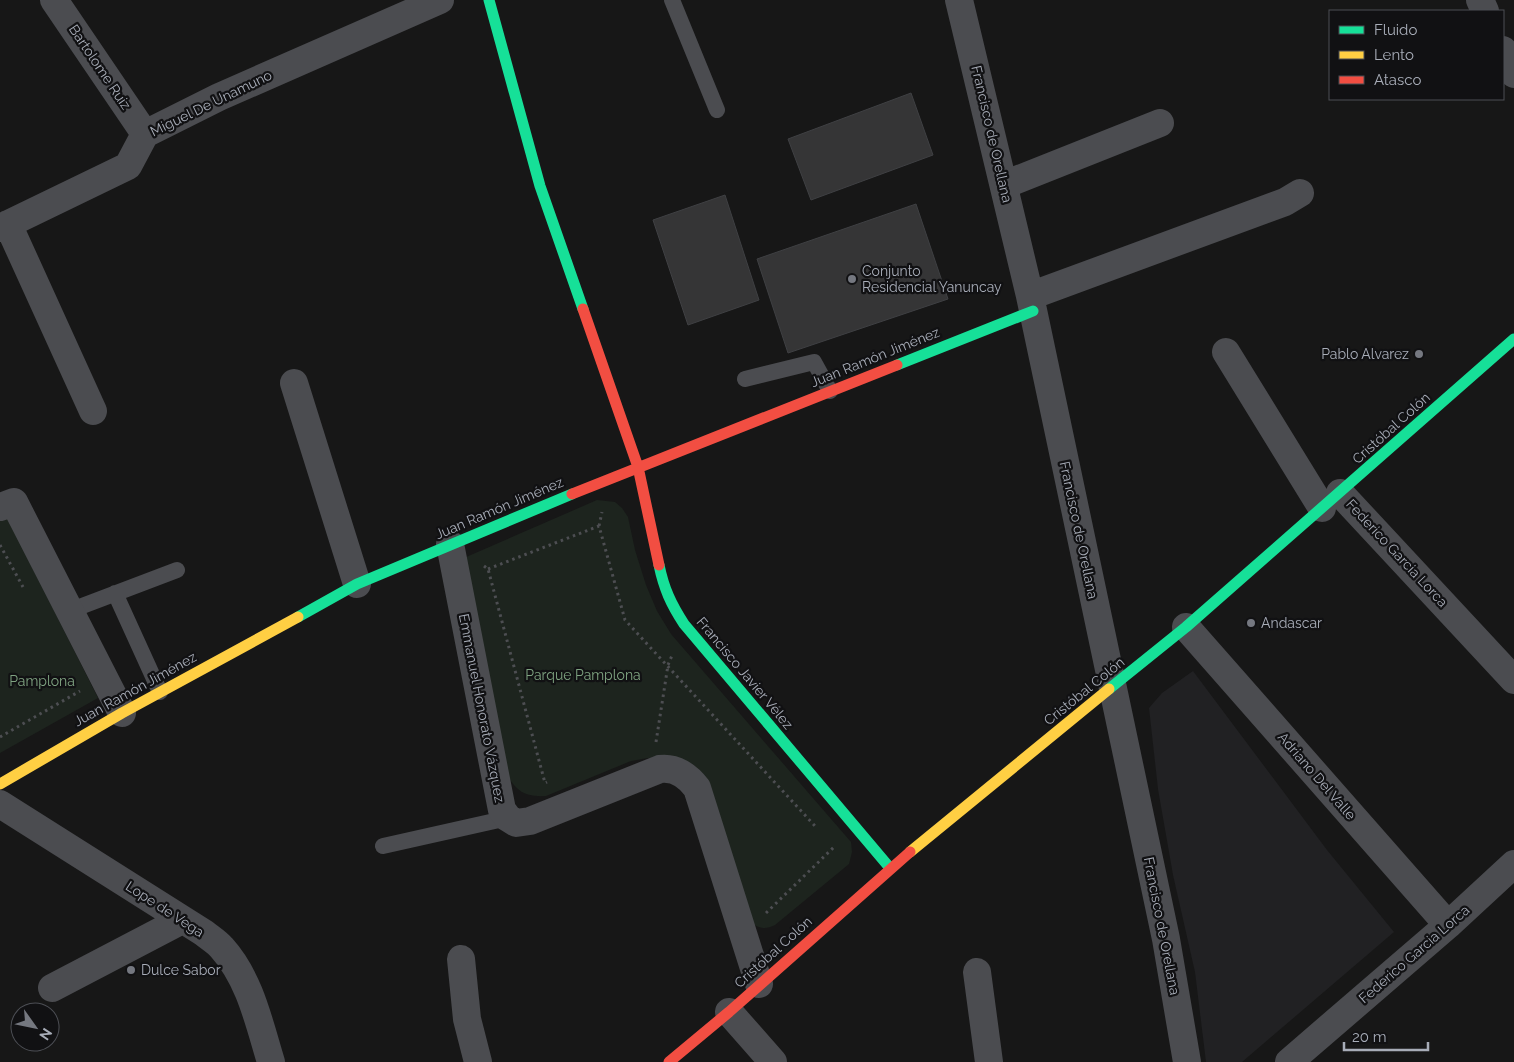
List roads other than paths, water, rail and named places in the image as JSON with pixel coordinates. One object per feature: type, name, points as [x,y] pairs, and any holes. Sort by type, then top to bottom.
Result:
[{"type":"street","name":"Bartolome Ruiz","points":[[54,0],[146,134]]},
{"type":"street","name":"Miguel De Unamuno","points":[[4,226],[128,166],[146,134],[219,97],[440,0]]},
{"type":"street","name":"Francisco Javier Vélez","points":[[489,0],[540,186],[638,467],[664,585],[672,605],[684,624],[890,868]]},
{"type":"street","name":"Francisco de Orellana","points":[[959,0],[1032,304],[1166,939],[1187,1062]]},
{"type":"street","points":[[1504,52],[1514,74]]},
{"type":"street","points":[[1004,185],[1160,123]]},
{"type":"street","points":[[1032,304],[1285,202],[1300,193]]},
{"type":"street","points":[[4,226],[93,411]]},
{"type":"street","name":"Juan Ramón Jiménez","points":[[0,784],[122,713],[358,584],[638,467],[830,391],[1032,304]]},
{"type":"street","name":"Cristóbal Colón","points":[[669,1062],[729,1012],[890,868],[1186,627],[1514,339]]},
{"type":"street","name":"Federico Garcia Lorca","points":[[1226,352],[1331,500],[1514,680]]},
{"type":"street","points":[[294,383],[358,584]]},
{"type":"street","points":[[0,507],[14,502],[122,713]]},
{"type":"street","name":"Emmanuel Honorato Vázquez","points":[[450,544],[502,810],[508,818],[516,822],[530,821],[660,769],[674,770],[686,776],[697,788],[759,984]]},
{"type":"street","name":"Adriano Del Valle","points":[[1186,627],[1448,925]]},
{"type":"street","name":"Lope de Vega","points":[[0,804],[221,947],[237,968],[253,1002],[271,1062]]},
{"type":"street","name":"Federico Garcia Lorca","points":[[1289,1062],[1448,925],[1514,864]]},
{"type":"street","points":[[52,988],[182,920]]},
{"type":"street","points":[[461,959],[467,1019],[478,1062]]},
{"type":"street","points":[[977,972],[989,1062]]},
{"type":"street","points":[[729,1012],[773,1062]]},
{"type":"lane","points":[[672,0],[717,110]]},
{"type":"lane","points":[[745,378],[814,362],[830,391]]},
{"type":"lane","points":[[69,611],[177,570]]},
{"type":"lane","points":[[115,593],[160,692]]},
{"type":"lane","points":[[384,846],[508,818]]},
{"type":"place","name":"Conjunto Residencial Yanuncay","points":[[852,279]]},
{"type":"place","name":"Pablo Alvarez","points":[[1419,354]]},
{"type":"place","name":"Andascar","points":[[1251,623]]},
{"type":"place","name":"Dulce Sabor","points":[[131,970]]},
{"type":"park label","name":"Parque Pamplona","points":[[583,675]]},
{"type":"park label","name":"Pamplona","points":[[42,681]]}]
